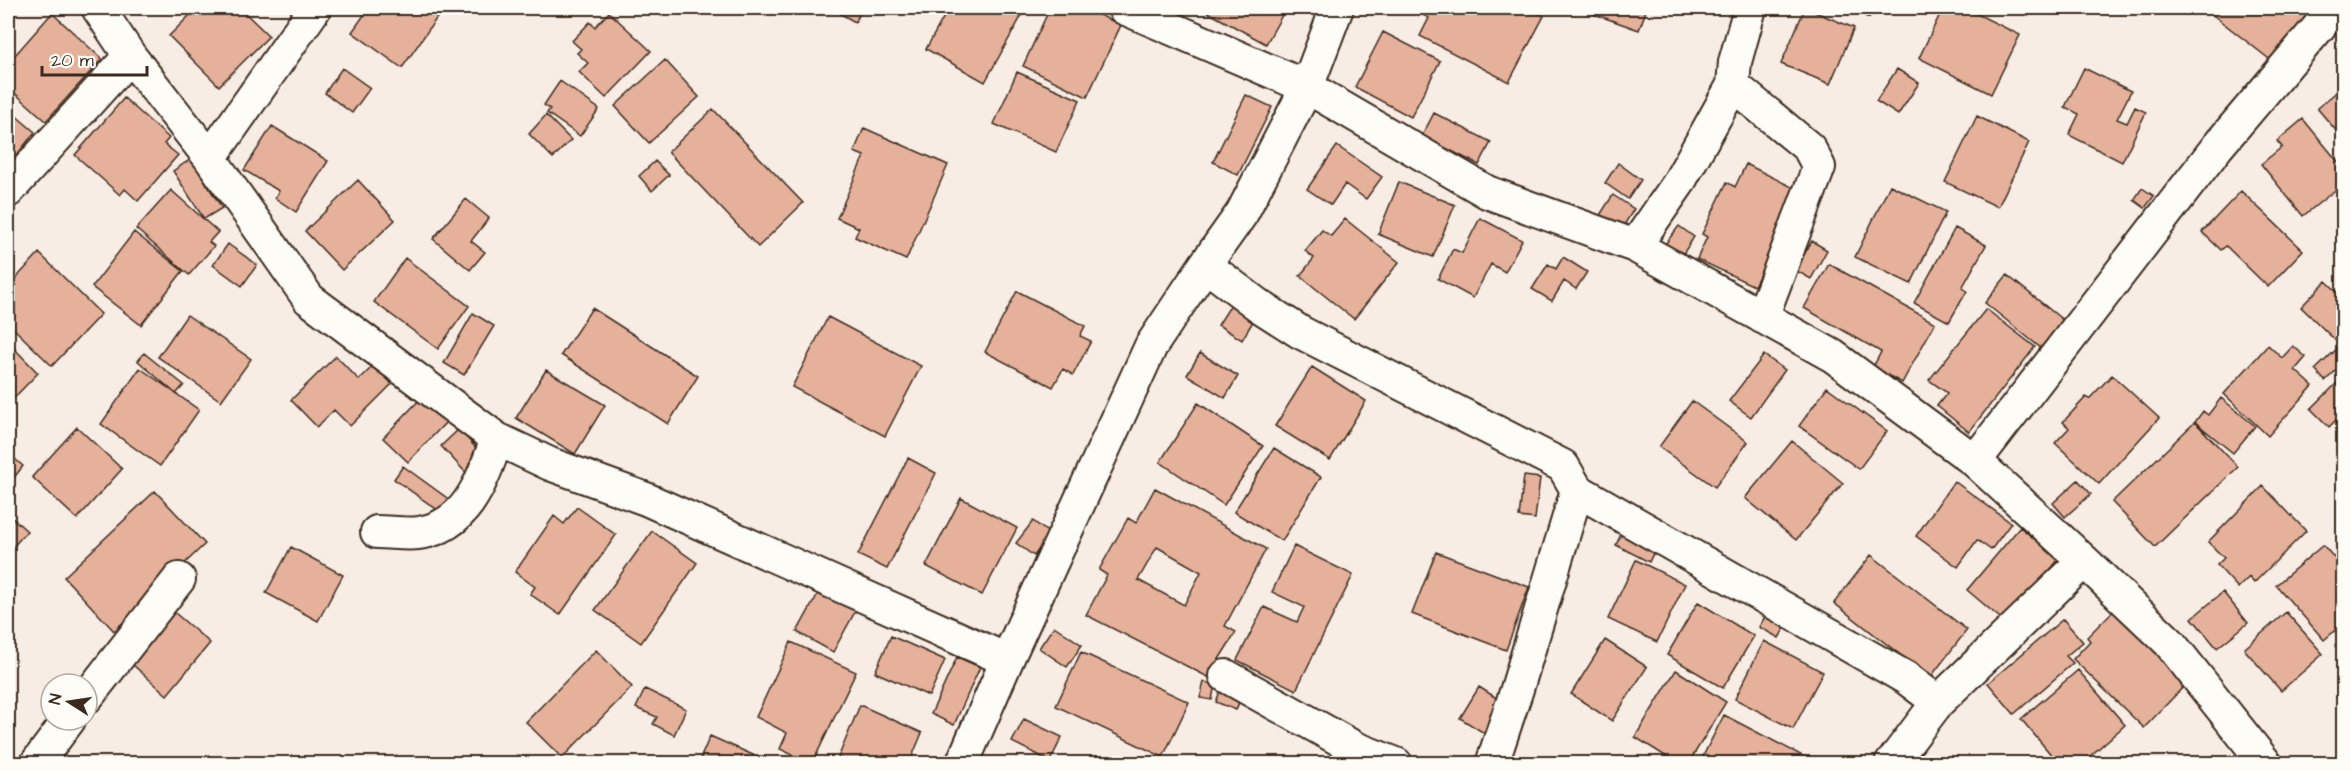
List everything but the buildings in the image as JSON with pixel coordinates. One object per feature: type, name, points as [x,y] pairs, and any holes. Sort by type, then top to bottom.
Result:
[{"type":"street","points":[[99,8],[130,56],[210,158],[309,299],[498,440],[550,464],[646,498],[1007,660]]},
{"type":"street","points":[[210,158],[315,8]]},
{"type":"street","points":[[1124,8],[1307,87],[1487,192],[1635,246],[1833,356],[1975,461],[2084,561],[2169,642],[2266,764]]},
{"type":"street","points":[[962,764],[1007,660],[1151,346],[1204,265],[1242,213],[1307,87],[1337,8]]},
{"type":"street","points":[[1635,246],[1678,184],[1733,86],[1735,62],[1750,8]]},
{"type":"street","points":[[1975,461],[2218,146],[2335,8]]},
{"type":"street","points":[[8,191],[130,56]]},
{"type":"street","points":[[1733,86],[1809,148],[1818,167],[1762,317]]},
{"type":"street","points":[[1204,265],[1258,305],[1300,332],[1563,466],[1577,490],[1905,678],[1938,702]]},
{"type":"street","points":[[377,532],[419,533],[451,522],[478,489],[498,440]]},
{"type":"street","points":[[1492,764],[1518,689],[1577,490]]},
{"type":"street","points":[[1891,764],[1938,702],[2084,561]]},
{"type":"street","points":[[99,682],[179,579]]},
{"type":"street","points":[[1226,676],[1355,748],[1396,764]]},
{"type":"street","points":[[36,764],[60,732]]}]
